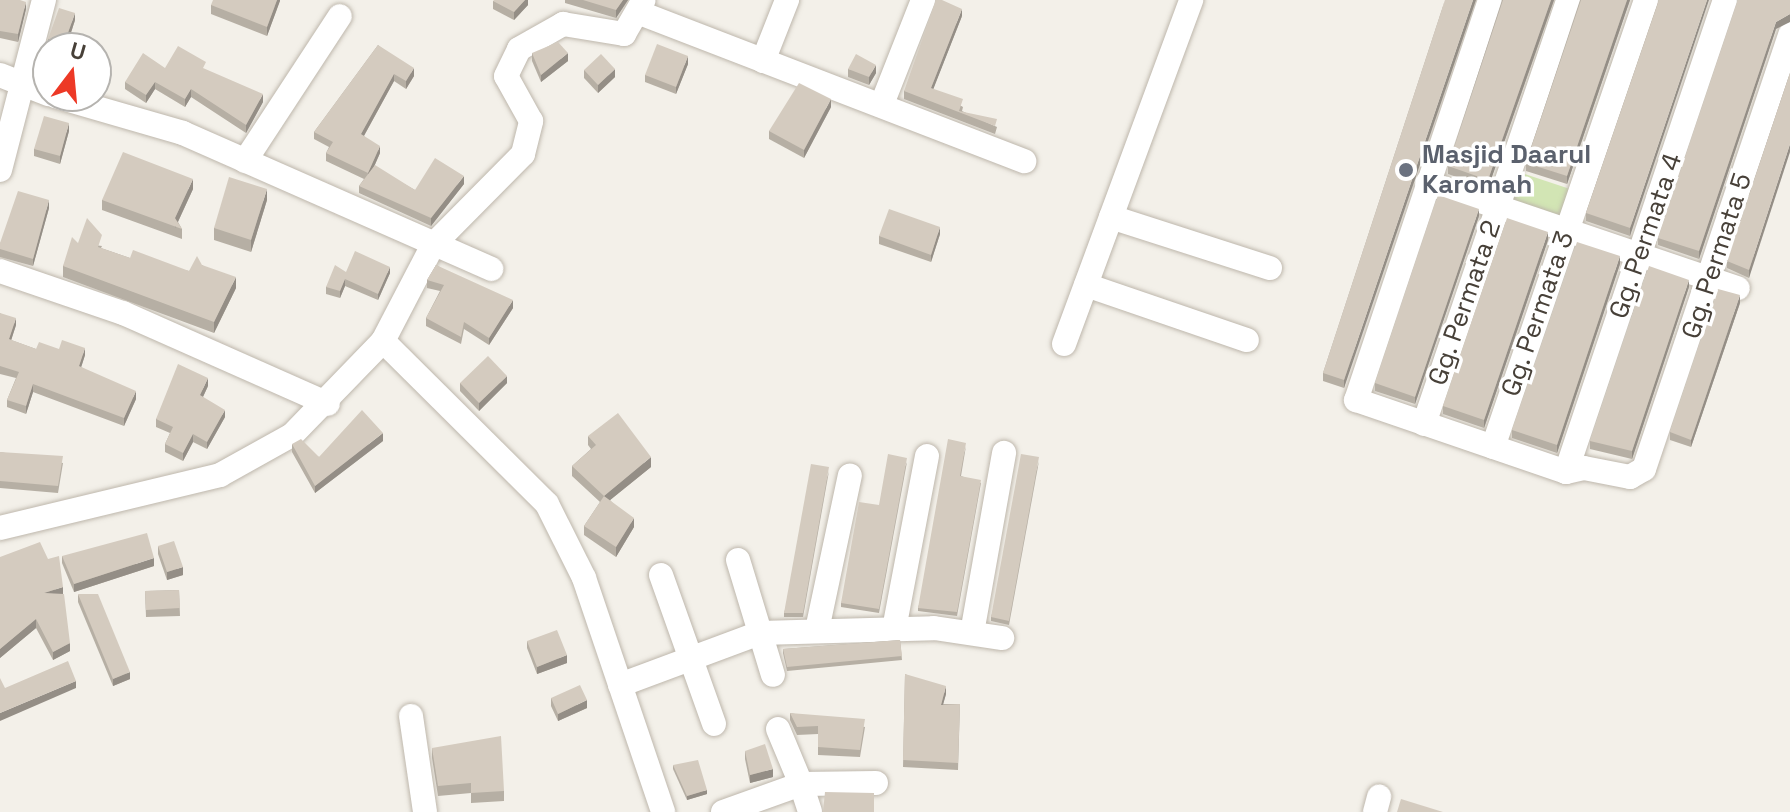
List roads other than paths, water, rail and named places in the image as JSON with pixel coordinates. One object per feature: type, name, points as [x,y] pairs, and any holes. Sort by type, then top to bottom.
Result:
[{"type":"street","points":[[0,170],[10,80],[44,0]]},
{"type":"street","points":[[763,61],[787,0]]},
{"type":"street","points":[[882,104],[923,0]]},
{"type":"street","points":[[1064,344],[1191,0]]},
{"type":"street","points":[[1490,0],[1356,400],[1566,472]]},
{"type":"street","name":"Gg. Permata 2","points":[[1424,424],[1568,0]]},
{"type":"street","name":"Gg. Permata 3","points":[[1493,447],[1646,0]]},
{"type":"street","name":"Gg. Permata 4","points":[[1566,472],[1725,0]]},
{"type":"street","points":[[0,528],[220,475],[292,435],[328,404],[383,341],[433,245],[529,143],[531,121],[507,88],[508,63],[519,49],[563,24],[624,34],[642,6],[763,61],[882,104],[1024,161]]},
{"type":"street","points":[[245,161],[340,16]]},
{"type":"street","name":"Gg. Permata 5","points":[[1566,472],[1638,475],[1711,279],[1790,34]]},
{"type":"street","points":[[10,80],[32,88]]},
{"type":"street","points":[[110,112],[183,133],[491,269]]},
{"type":"street","points":[[1427,183],[1738,288]]},
{"type":"street","points":[[1111,217],[1270,268]]},
{"type":"street","points":[[0,271],[123,313],[328,404]]},
{"type":"street","points":[[1086,285],[1247,340]]},
{"type":"street","points":[[383,341],[547,504],[584,578],[663,812]]},
{"type":"street","points":[[972,633],[1004,453]]},
{"type":"street","points":[[894,629],[927,456]]},
{"type":"street","points":[[817,630],[850,475]]},
{"type":"street","points":[[738,560],[773,675]]},
{"type":"street","points":[[661,575],[714,724]]},
{"type":"street","points":[[620,685],[760,633],[894,629],[972,633],[1002,638]]},
{"type":"street","points":[[411,716],[425,812]]},
{"type":"street","points":[[778,729],[810,812]]},
{"type":"street","points":[[723,812],[801,784],[876,783]]},
{"type":"place","name":"Masjid Daarul Karomah","points":[[1406,170]]}]
